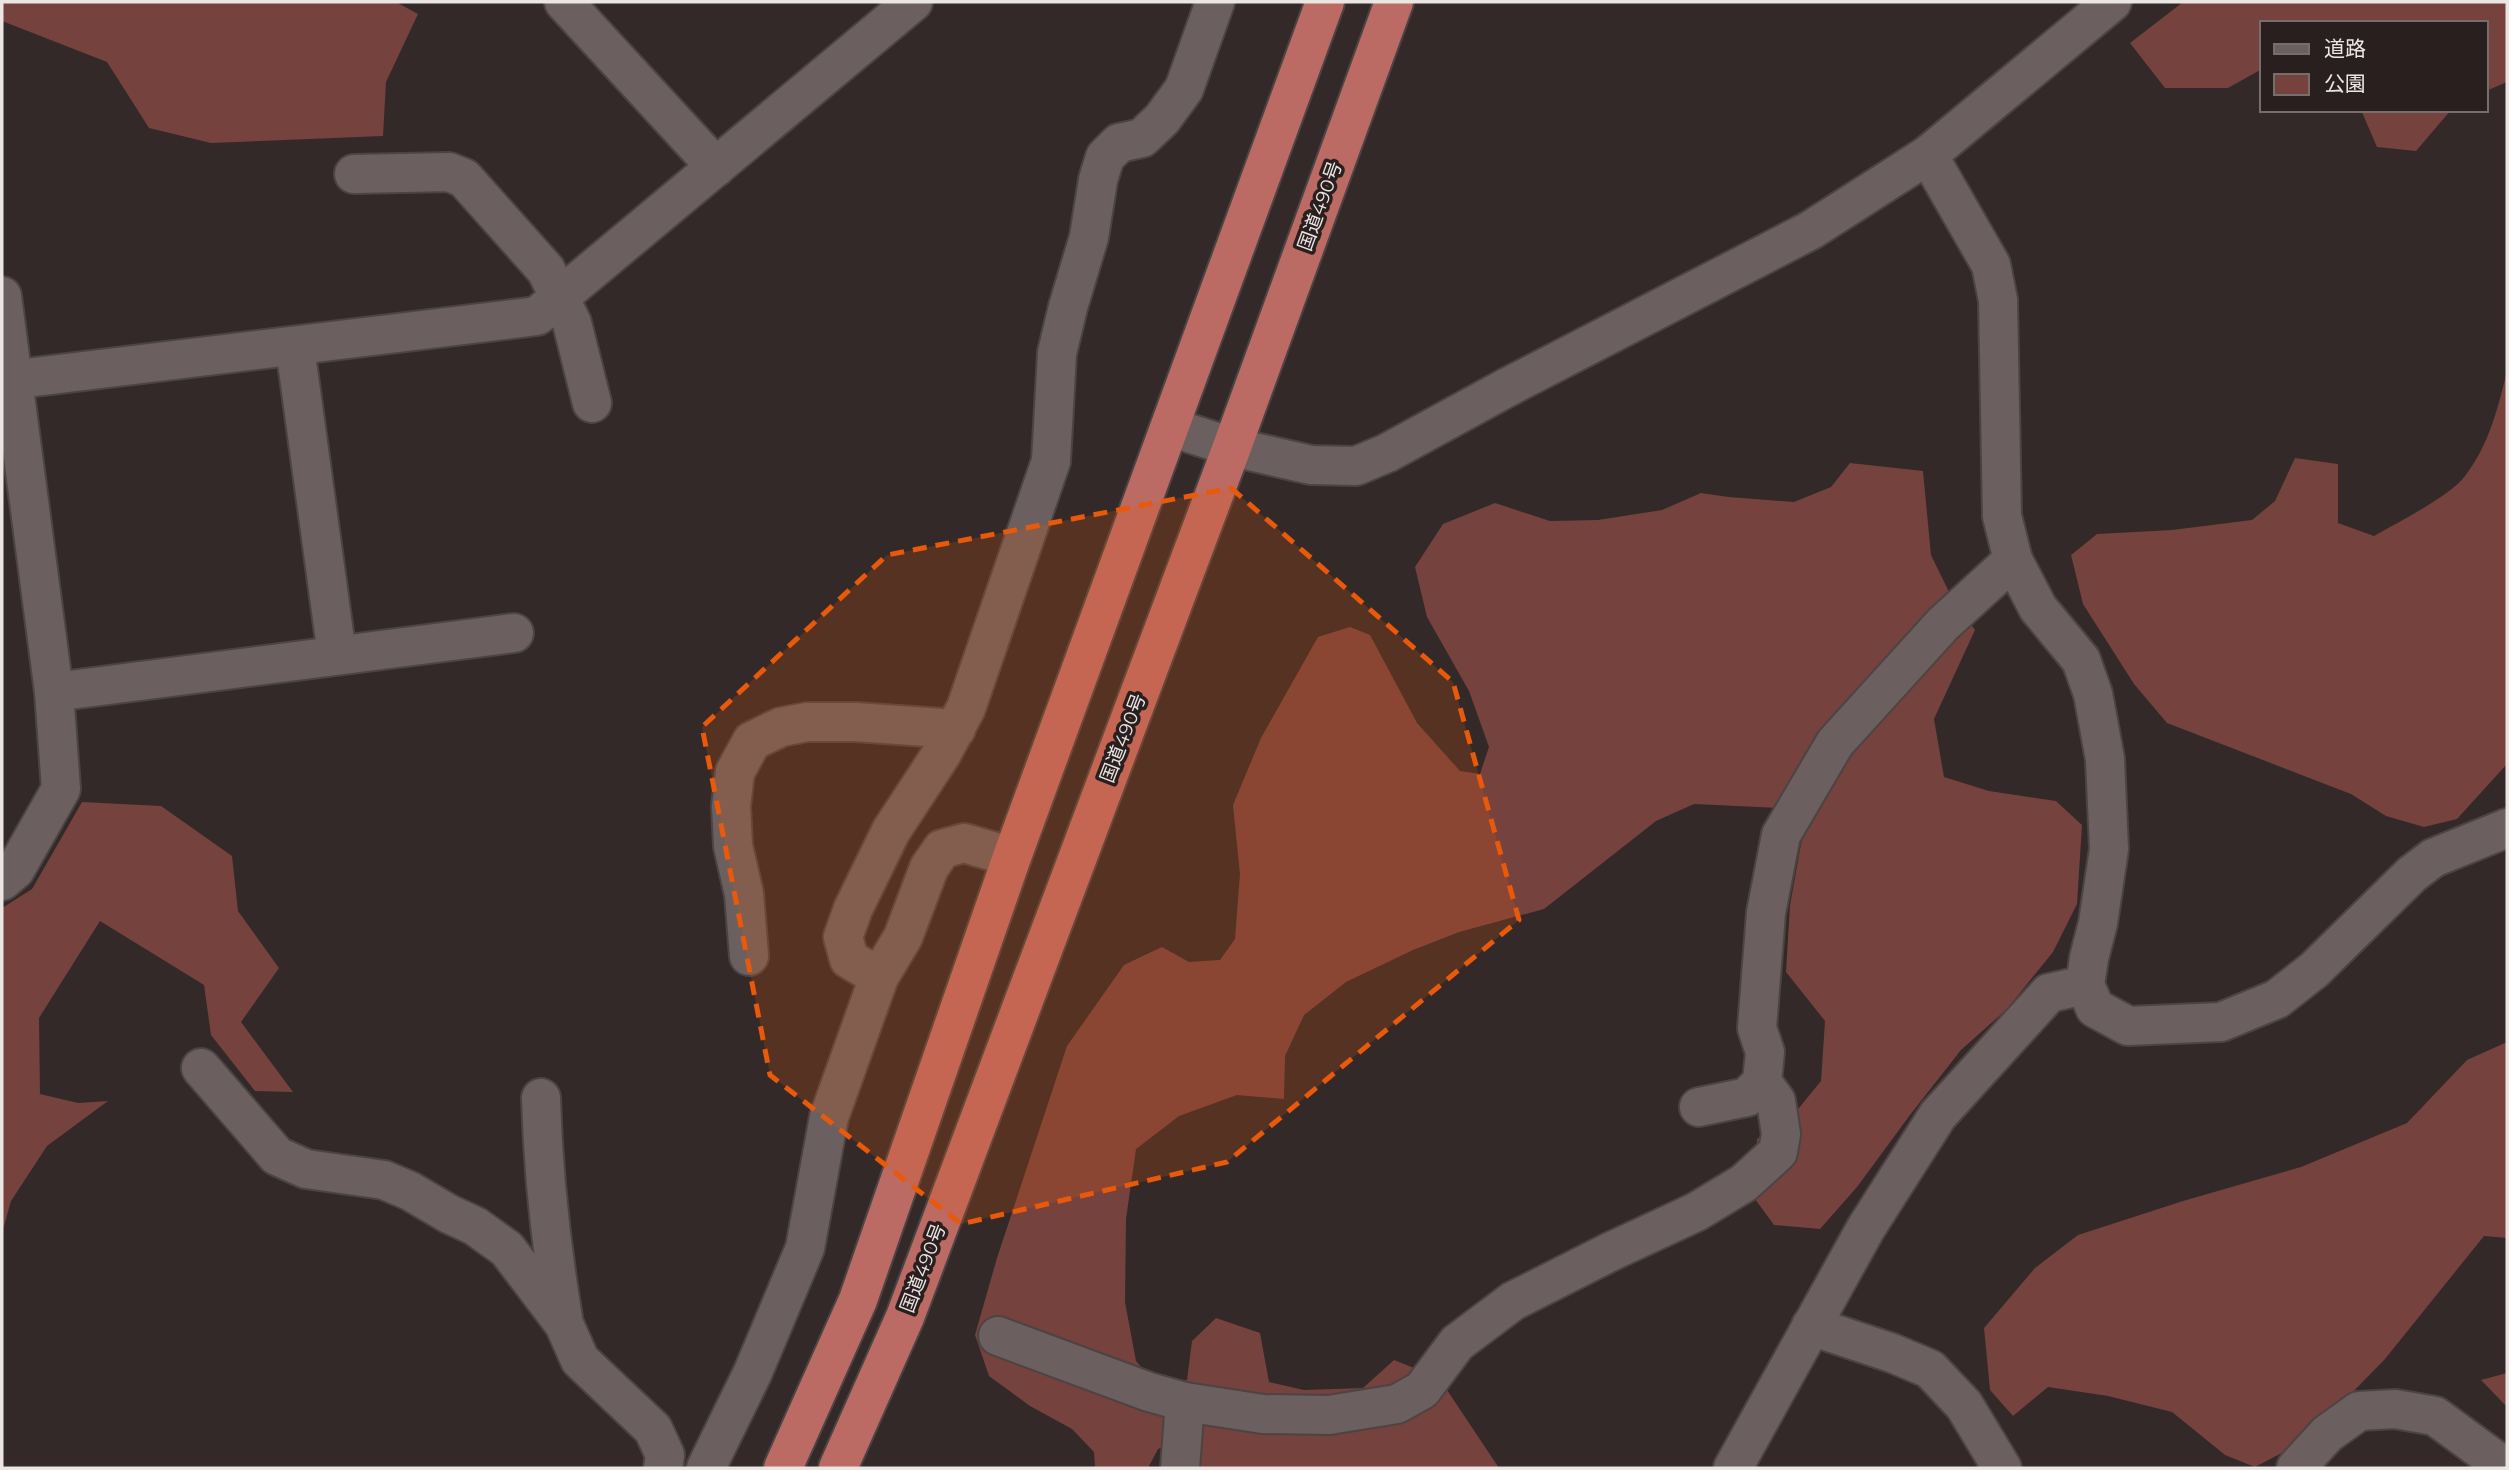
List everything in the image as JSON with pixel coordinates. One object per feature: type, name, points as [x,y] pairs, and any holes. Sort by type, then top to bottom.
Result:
[{"type":"highway","points":[[783,1468],[858,1300],[1012,857],[1325,2]]},
{"type":"highway","name":"国道490号","points":[[838,1468],[905,1317],[1232,447],[1394,2]]},
{"type":"street","points":[[564,2],[716,167]]},
{"type":"street","points":[[7,380],[537,316],[913,2]]},
{"type":"street","points":[[879,977],[849,959],[843,937],[853,909],[891,831],[967,708],[1051,461],[1057,353],[1089,237],[1098,180],[1105,157],[1119,143],[1142,138],[1162,119],[1184,89],[1215,2]]},
{"type":"street","points":[[1170,427],[1232,447],[1311,466],[1356,466],[1387,453],[1811,230],[1928,155],[2112,2]]},
{"type":"street","points":[[1928,155],[1991,265],[1998,300],[2002,516],[2013,560],[2038,608],[2081,660],[2092,694],[2105,759],[2109,849],[2085,985],[2095,1008],[2128,1026],[2221,1022],[2277,999],[2314,970],[2412,874],[2433,858],[2507,828]]},
{"type":"street","points":[[354,174],[449,172],[464,178],[546,270],[572,323],[592,403]]},
{"type":"street","points":[[2,296],[7,380],[54,692],[61,789],[15,870],[2,881]]},
{"type":"street","points":[[295,347],[337,655]]},
{"type":"street","points":[[1699,1107],[1747,1097],[1762,1082],[1765,1052],[1757,1028],[1766,913],[1781,835],[1835,743],[1943,624],[2013,560]]},
{"type":"street","points":[[54,692],[514,633]]},
{"type":"street","points":[[749,956],[744,894],[733,846],[730,806],[736,772],[752,741],[781,727],[807,722],[855,722],[956,729]]},
{"type":"street","points":[[706,1468],[753,1372],[805,1248],[829,1117],[879,977],[903,937],[929,868],[942,849],[964,843],[1012,857]]},
{"type":"street","points":[[1733,1468],[1866,1228],[1938,1115],[2049,993],[2085,985]]},
{"type":"street","points":[[201,1068],[277,1156],[306,1169],[384,1180],[475,1226],[507,1249],[564,1324],[580,1360],[653,1429],[665,1455],[663,1468]]},
{"type":"street","points":[[998,1336],[1149,1392],[1185,1402],[1263,1413],[1329,1415],[1397,1404],[1422,1390],[1457,1343],[1513,1301],[1696,1212],[1744,1183],[1778,1152],[1781,1134],[1776,1101],[1762,1082]]},
{"type":"street","points":[[541,1098],[542,1153],[549,1226],[564,1324]]},
{"type":"street","points":[[1811,1326],[1892,1353],[1930,1369],[1964,1405],[2002,1468]]},
{"type":"street","points":[[1180,1468],[1185,1402]]},
{"type":"street","points":[[2296,1468],[2327,1434],[2359,1411],[2395,1409],[2435,1416],[2506,1468]]},
{"type":"highlighted area","points":[[1231,488],[1453,682],[1519,920],[1227,1162],[961,1224],[770,1075],[702,727],[887,555]]},
{"type":"green space","points":[[2,2],[396,2],[418,14],[386,82],[383,136],[211,143],[149,128],[107,62],[2,21]]},
{"type":"green space","points":[[2183,2],[2507,2],[2507,82],[2488,90],[2488,21],[2260,21],[2260,70],[2228,88],[2165,88],[2130,43]]},
{"type":"green space","points":[[2362,112],[2449,112],[2416,151],[2377,147]]},
{"type":"green space","points":[[2507,371],[2507,764],[2457,819],[2424,827],[2386,816],[2351,794],[2167,723],[2134,684],[2083,604],[2071,555],[2097,534],[2172,530],[2252,520],[2275,501],[2295,458],[2338,464],[2338,523],[2374,536],[2436,501],[2465,476],[2486,439]]},
{"type":"green space","points":[[1850,463],[1923,471],[1931,555],[1952,598],[1975,630],[1934,719],[1944,777],[1989,791],[2056,801],[2082,825],[2077,904],[2053,952],[2007,1009],[1961,1050],[1857,1187],[1820,1229],[1774,1225],[1755,1199],[1757,1139],[1794,1114],[1821,1081],[1825,1021],[1786,972],[1790,905],[1804,827],[1779,808],[1694,804],[1656,821],[1544,909],[1459,932],[1413,950],[1346,982],[1304,1015],[1285,1056],[1284,1099],[1237,1095],[1179,1116],[1136,1149],[1126,1219],[1125,1302],[1136,1361],[1155,1383],[1187,1380],[1192,1341],[1216,1318],[1260,1333],[1269,1382],[1304,1390],[1363,1388],[1394,1360],[1439,1378],[1499,1468],[1194,1468],[1192,1434],[1158,1449],[1148,1468],[1095,1468],[1094,1452],[1072,1429],[1030,1406],[989,1376],[975,1335],[997,1258],[1067,1046],[1124,965],[1162,947],[1189,962],[1220,960],[1235,939],[1240,874],[1233,805],[1261,738],[1318,637],[1350,627],[1370,635],[1417,723],[1460,771],[1480,774],[1489,747],[1469,691],[1427,617],[1415,567],[1443,524],[1495,503],[1550,521],[1598,520],[1662,510],[1701,493],[1794,502],[1831,487]]},
{"type":"green space","points":[[82,802],[161,806],[232,856],[238,911],[279,968],[241,1022],[293,1092],[255,1091],[211,1035],[204,985],[100,921],[39,1018],[40,1094],[78,1103],[108,1101],[47,1146],[11,1201],[2,1233],[2,908],[32,889]]},
{"type":"green space","points":[[2507,1042],[2507,1238],[2484,1236],[2385,1359],[2305,1441],[2255,1467],[2225,1455],[2172,1412],[2108,1396],[2048,1387],[2013,1416],[1990,1390],[1984,1328],[2035,1268],[2078,1235],[2301,1167],[2407,1123],[2467,1060]]},
{"type":"green space","points":[[2507,1373],[2507,1407],[2481,1380]]}]
